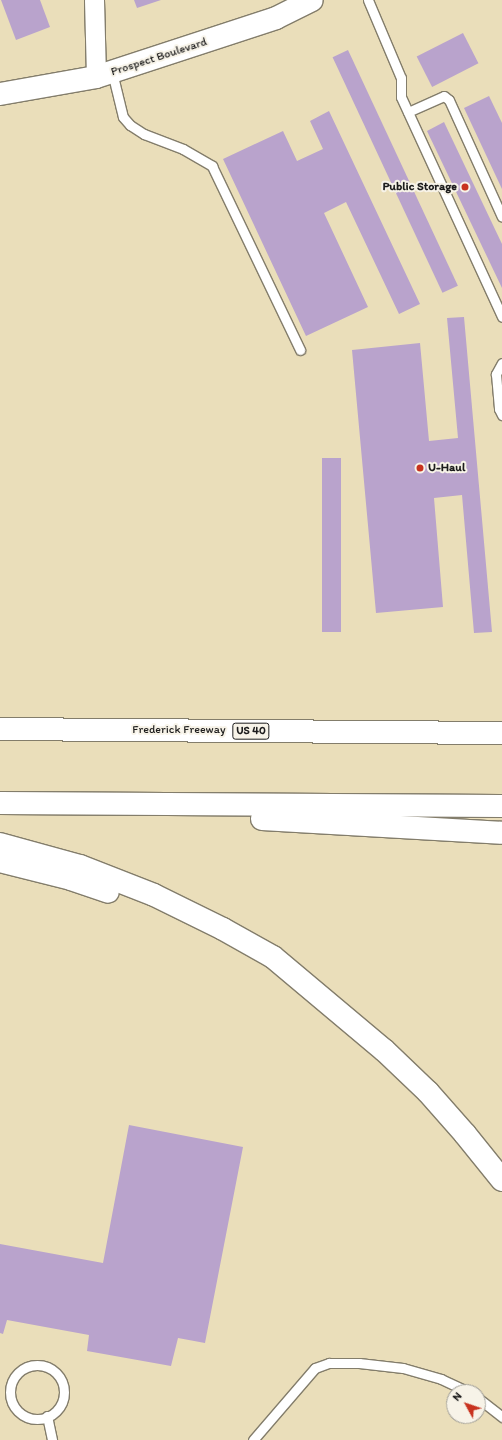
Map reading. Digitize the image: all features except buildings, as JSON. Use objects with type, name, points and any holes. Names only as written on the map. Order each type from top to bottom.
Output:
[{"type":"main road","name":"Prospect Boulevard","points":[[0,94],[104,74],[276,18],[312,0]]},
{"type":"main road","name":"Frederick Freeway","points":[[0,729],[502,733]]},
{"type":"main road","points":[[4,803],[502,806]]},
{"type":"main road","points":[[4,803],[502,833]]},
{"type":"main road","points":[[0,844],[80,866],[154,895],[223,929],[273,958],[296,975],[384,1050],[428,1092],[465,1134],[502,1180]]},
{"type":"main road","points":[[0,861],[71,879],[146,906],[265,965],[296,975]]},
{"type":"street","points":[[94,0],[104,74]]},
{"type":"lane","points":[[368,0],[400,78],[401,96],[502,317]]},
{"type":"lane","points":[[104,74],[123,117],[130,125],[144,134],[183,149],[212,166],[300,350]]},
{"type":"lane","points":[[408,112],[444,96],[448,100],[502,217]]},
{"type":"lane","points":[[502,363],[496,374],[499,409],[502,415]]},
{"type":"lane","points":[[253,1440],[315,1368],[329,1363],[359,1363],[403,1368],[441,1379],[452,1384]]},
{"type":"lane","points":[[45,1366],[53,1370],[59,1377],[63,1386],[62,1402],[53,1413],[47,1416],[29,1417],[17,1409],[11,1397],[10,1388],[13,1379],[19,1372],[27,1367],[45,1366]]},
{"type":"lane","points":[[486,1405],[502,1418]]},
{"type":"lane","points":[[47,1416],[52,1440]]},
{"type":"place","name":"Public Storage","points":[[465,187]]},
{"type":"place","name":"U-Haul","points":[[420,468]]}]
